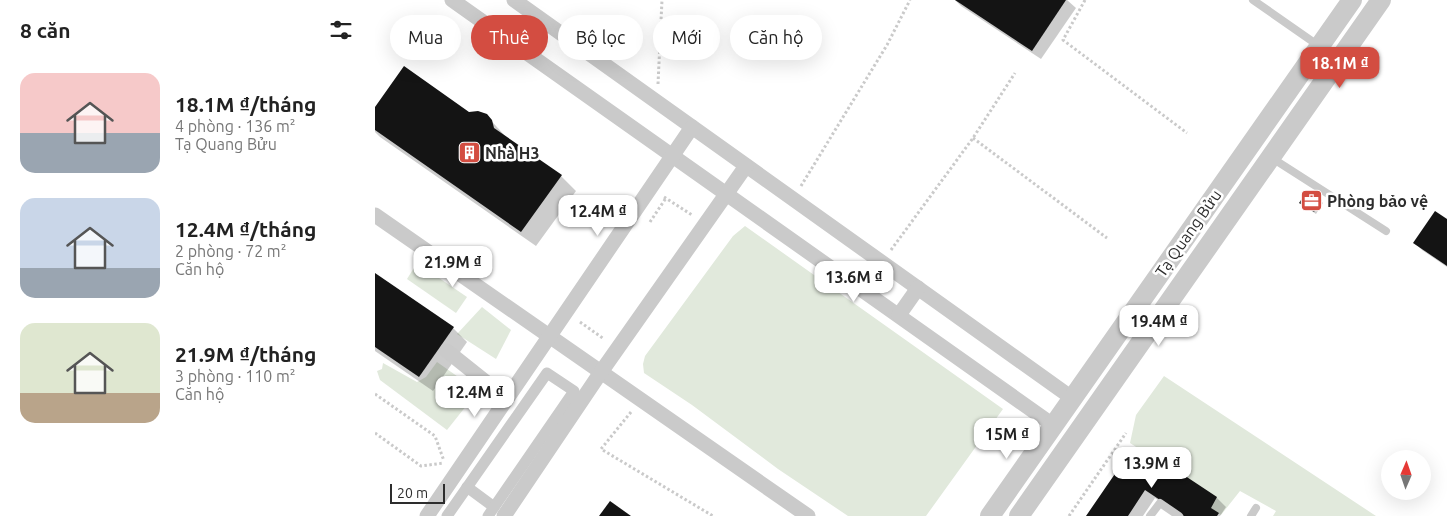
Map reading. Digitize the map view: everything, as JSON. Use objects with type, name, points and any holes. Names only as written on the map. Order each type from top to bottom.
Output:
[{"type":"street","points":[[514,0],[1072,398]]},
{"type":"street","name":"Tạ Quang Bửu","points":[[989,516],[1352,0]]},
{"type":"street","name":"Tạ Quang Bửu","points":[[1019,516],[1381,0]]},
{"type":"street","points":[[459,2],[726,194],[1053,425]]},
{"type":"street","points":[[427,516],[692,127]]},
{"type":"street","points":[[1251,144],[1271,157]]},
{"type":"street","points":[[495,513],[601,372],[746,166]]},
{"type":"street","points":[[375,215],[808,516]]},
{"type":"street","points":[[899,316],[918,288]]},
{"type":"street","points":[[447,351],[507,399]]},
{"type":"street","points":[[447,516],[547,373],[574,391],[495,513]]},
{"type":"street","points":[[467,487],[495,513]]},
{"type":"lane","points":[[1253,0],[1319,46]]},
{"type":"lane","points":[[1271,157],[1386,231]]},
{"type":"lane","points":[[1150,516],[1160,503],[1179,516]]},
{"type":"lane","points":[[1251,516],[1256,508]]},
{"type":"path","points":[[658,102],[662,0]]},
{"type":"path","points":[[793,199],[887,45],[910,0]]},
{"type":"path","points":[[1085,0],[1063,40],[1187,133]]},
{"type":"path","points":[[882,263],[973,138],[1015,73]]},
{"type":"path","points":[[973,138],[1107,238]]},
{"type":"path","points":[[645,229],[667,198],[695,217]]},
{"type":"path","points":[[585,315],[579,322],[607,341]]},
{"type":"path","points":[[375,394],[435,436],[445,463],[421,466],[375,433]]},
{"type":"path","points":[[641,400],[601,449],[713,516]]},
{"type":"path","points":[[1069,516],[1126,432]]},
{"type":"shaded area","points":[[745,226],[1003,409],[926,516],[848,516],[778,469],[692,405],[644,373],[643,364],[645,356],[733,236]]},
{"type":"shaded area","points":[[417,263],[467,297],[456,313],[407,279]]},
{"type":"shaded area","points":[[482,307],[511,330],[496,359],[457,334]]},
{"type":"shaded area","points":[[437,362],[478,391],[447,430],[380,380],[377,371],[382,369],[383,363],[417,382],[426,377]]},
{"type":"shaded area","points":[[1164,376],[1376,516],[1273,516],[1276,511],[1240,491],[1221,515],[1195,499],[1201,489],[1130,443],[1136,415]]},
{"type":"building","points":[[955,0],[1066,0],[1032,51]]},
{"type":"building","name":"Nhà H3","points":[[404,66],[469,112],[478,111],[487,114],[492,120],[494,128],[562,175],[521,232],[375,130],[375,107]]},
{"type":"building","name":"Phòng bảo vệ","points":[[1307,191],[1322,200],[1314,212],[1299,203]]},
{"type":"building","points":[[1435,211],[1447,219],[1447,266],[1413,243]]},
{"type":"building","points":[[375,273],[454,327],[419,377],[375,347]]},
{"type":"building","points":[[1143,448],[1217,497],[1211,508],[1219,513],[1217,516],[1184,516],[1145,490],[1128,516],[1086,516],[1132,449]]},
{"type":"building","points":[[610,501],[631,516],[599,516]]},
{"type":"place","name":"Nhà H3","points":[[469,153]]},
{"type":"place","name":"Phòng bảo vệ","points":[[1311,201]]}]
